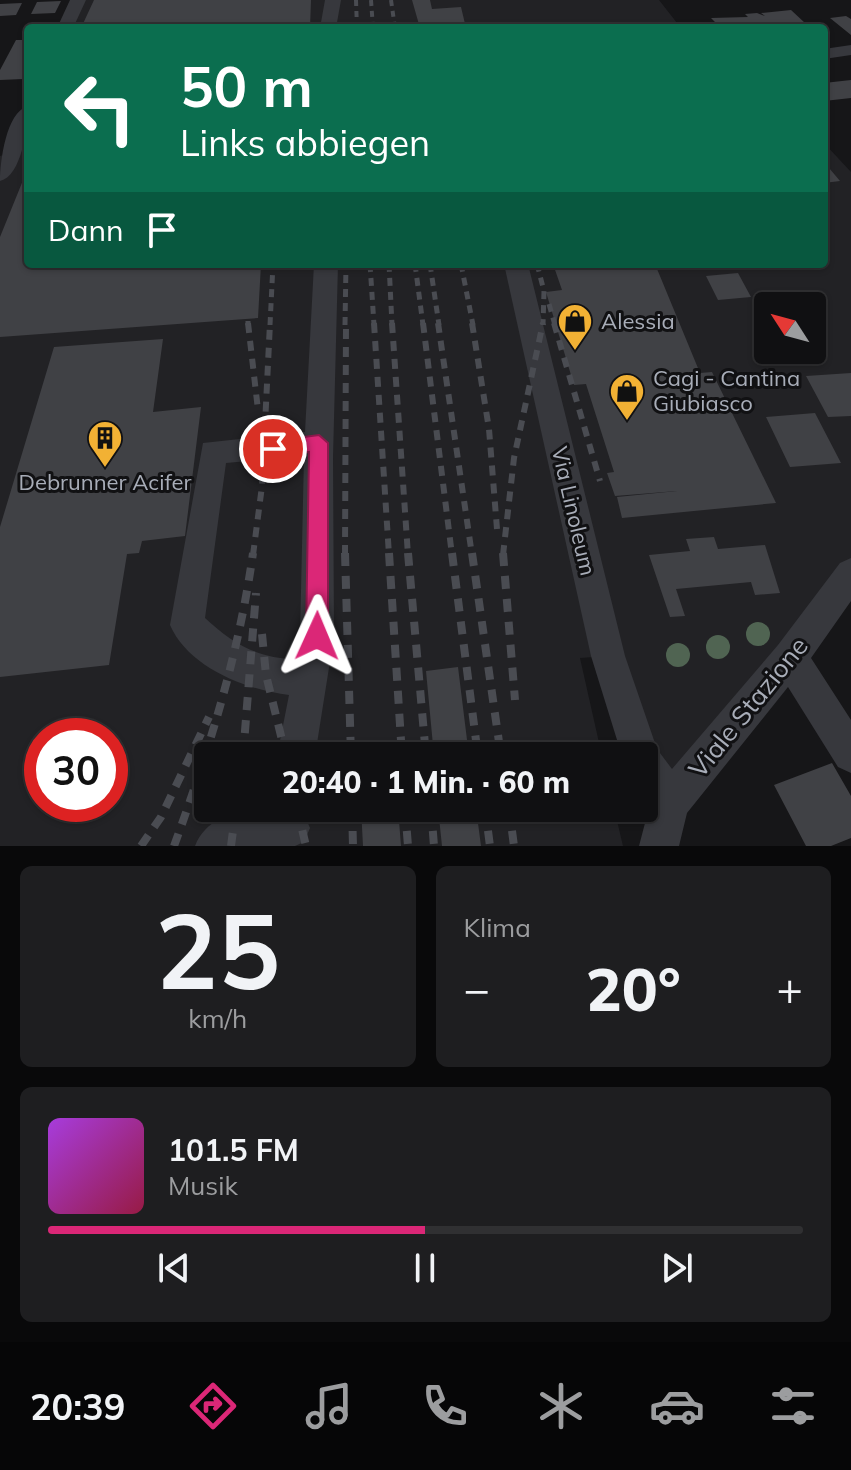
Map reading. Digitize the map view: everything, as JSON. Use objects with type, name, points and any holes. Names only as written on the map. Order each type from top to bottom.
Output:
[{"type":"street","points":[[67,24],[78,0]]},
{"type":"street","points":[[329,24],[333,0]]},
{"type":"street","points":[[828,53],[851,50]]},
{"type":"street","points":[[0,175],[13,153],[24,123]]},
{"type":"street","points":[[298,742],[317,636],[319,443],[326,268]]},
{"type":"street","name":"Via Linoleum","points":[[517,268],[608,656],[636,742]]},
{"type":"street","points":[[309,677],[277,678],[252,672],[220,656],[187,625],[213,452],[319,443]]},
{"type":"street","name":"Viale Stazione","points":[[659,846],[660,832],[671,801],[790,657],[851,574]]},
{"type":"street","points":[[790,657],[851,754]]},
{"type":"street","points":[[658,782],[671,801]]},
{"type":"street","points":[[215,846],[239,831],[290,827]]},
{"type":"shaded area","points":[[78,0],[659,0],[678,24],[67,24]]},
{"type":"shaded area","points":[[24,121],[24,268],[828,268],[828,147],[851,172],[851,574],[671,801],[658,779],[658,742],[639,742],[608,656],[580,658],[599,742],[194,742],[194,822],[617,822],[623,846],[0,846],[0,156],[10,153]]},
{"type":"building","points":[[94,0],[311,0],[310,24],[83,24]]},
{"type":"building","points":[[412,0],[430,0],[432,9],[461,7],[465,24],[419,24]]},
{"type":"building","points":[[61,1],[55,13],[31,14],[37,2]]},
{"type":"building","points":[[22,3],[16,15],[0,16],[0,4]]},
{"type":"building","points":[[791,10],[805,23],[717,24],[711,18],[748,17],[745,14],[757,13],[765,16],[761,13]]},
{"type":"building","points":[[846,16],[851,19],[851,35],[830,18]]},
{"type":"building","points":[[16,40],[24,40],[23,79],[0,80],[0,70]]},
{"type":"building","points":[[851,80],[851,98],[828,101],[828,83]]},
{"type":"building","points":[[828,167],[840,181],[828,182]]},
{"type":"building","points":[[24,178],[24,268],[261,268],[258,318],[0,337],[0,237]]},
{"type":"building","points":[[554,268],[657,268],[700,373],[712,372],[776,503],[622,518],[617,497],[677,491],[615,496],[607,473],[614,472],[586,384],[574,385],[546,292],[562,290]]},
{"type":"building","points":[[738,273],[751,297],[718,300],[706,276]]},
{"type":"building","name":"Debrunner Acifer","points":[[163,339],[153,412],[201,407],[185,536],[142,541],[139,553],[127,554],[109,665],[0,677],[0,527],[54,347]]},
{"type":"building","points":[[851,373],[851,416],[828,417],[806,376]]},
{"type":"building","points":[[815,413],[841,463],[790,467],[766,417]]},
{"type":"building","points":[[714,537],[718,549],[765,545],[780,593],[755,595],[751,582],[676,589],[685,616],[670,617],[649,555],[690,551],[686,539]]},
{"type":"building","points":[[458,667],[467,742],[433,742],[426,671]]},
{"type":"building","points":[[832,763],[851,796],[851,838],[831,846],[806,846],[774,785]]},
{"type":"building","points":[[362,822],[399,822],[401,846],[363,846]]},
{"type":"building","points":[[439,822],[478,822],[481,846],[442,846]]},
{"type":"railway","points":[[356,0],[357,24]]},
{"type":"railway","points":[[371,0],[373,24]]},
{"type":"railway","points":[[391,0],[394,24]]},
{"type":"railway","points":[[270,325],[273,268]]},
{"type":"railway","points":[[345,325],[346,268]]},
{"type":"railway","points":[[370,268],[374,325]]},
{"type":"railway","points":[[389,268],[392,325]]},
{"type":"railway","points":[[416,268],[423,325]]},
{"type":"railway","points":[[431,268],[439,325]]},
{"type":"railway","points":[[462,268],[473,325]]},
{"type":"railway","points":[[538,268],[544,291],[543,325]]},
{"type":"railway","points":[[549,304],[555,325]]},
{"type":"railway","points":[[248,323],[258,410]]},
{"type":"railway","points":[[253,555],[262,486],[270,323]]},
{"type":"railway","points":[[345,553],[346,323]]},
{"type":"railway","points":[[374,323],[389,555]]},
{"type":"railway","points":[[392,323],[408,555]]},
{"type":"railway","points":[[423,323],[452,555]]},
{"type":"railway","points":[[438,323],[472,555]]},
{"type":"railway","points":[[472,323],[489,429],[497,529]]},
{"type":"railway","points":[[503,554],[514,458],[543,323]]},
{"type":"railway","points":[[554,323],[600,481]]},
{"type":"railway","points":[[174,846],[221,701],[240,628],[253,553]]},
{"type":"railway","points":[[345,553],[351,742]]},
{"type":"railway","points":[[389,553],[401,742]]},
{"type":"railway","points":[[408,553],[425,742]]},
{"type":"railway","points":[[452,553],[476,742]]},
{"type":"railway","points":[[472,553],[499,742]]},
{"type":"railway","points":[[503,554],[515,700]]},
{"type":"railway","points":[[244,742],[256,593]]},
{"type":"railway","points":[[262,634],[266,675],[283,742]]},
{"type":"railway","points":[[141,846],[161,817],[209,717]]},
{"type":"railway","points":[[231,846],[234,822]]},
{"type":"railway","points":[[300,822],[306,846]]},
{"type":"railway","points":[[352,822],[353,846]]},
{"type":"railway","points":[[406,822],[408,846]]},
{"type":"railway","points":[[432,822],[434,846]]},
{"type":"railway","points":[[487,822],[490,846]]},
{"type":"railway","points":[[511,822],[514,846]]},
{"type":"place","name":"Alessia","points":[[575,352]]},
{"type":"place","name":"Cagi - Cantina Giubiasco","points":[[627,422]]},
{"type":"place","name":"Debrunner Acifer","points":[[105,469]]},
{"type":"route","points":[[273,449],[319,443],[317,636]]}]
